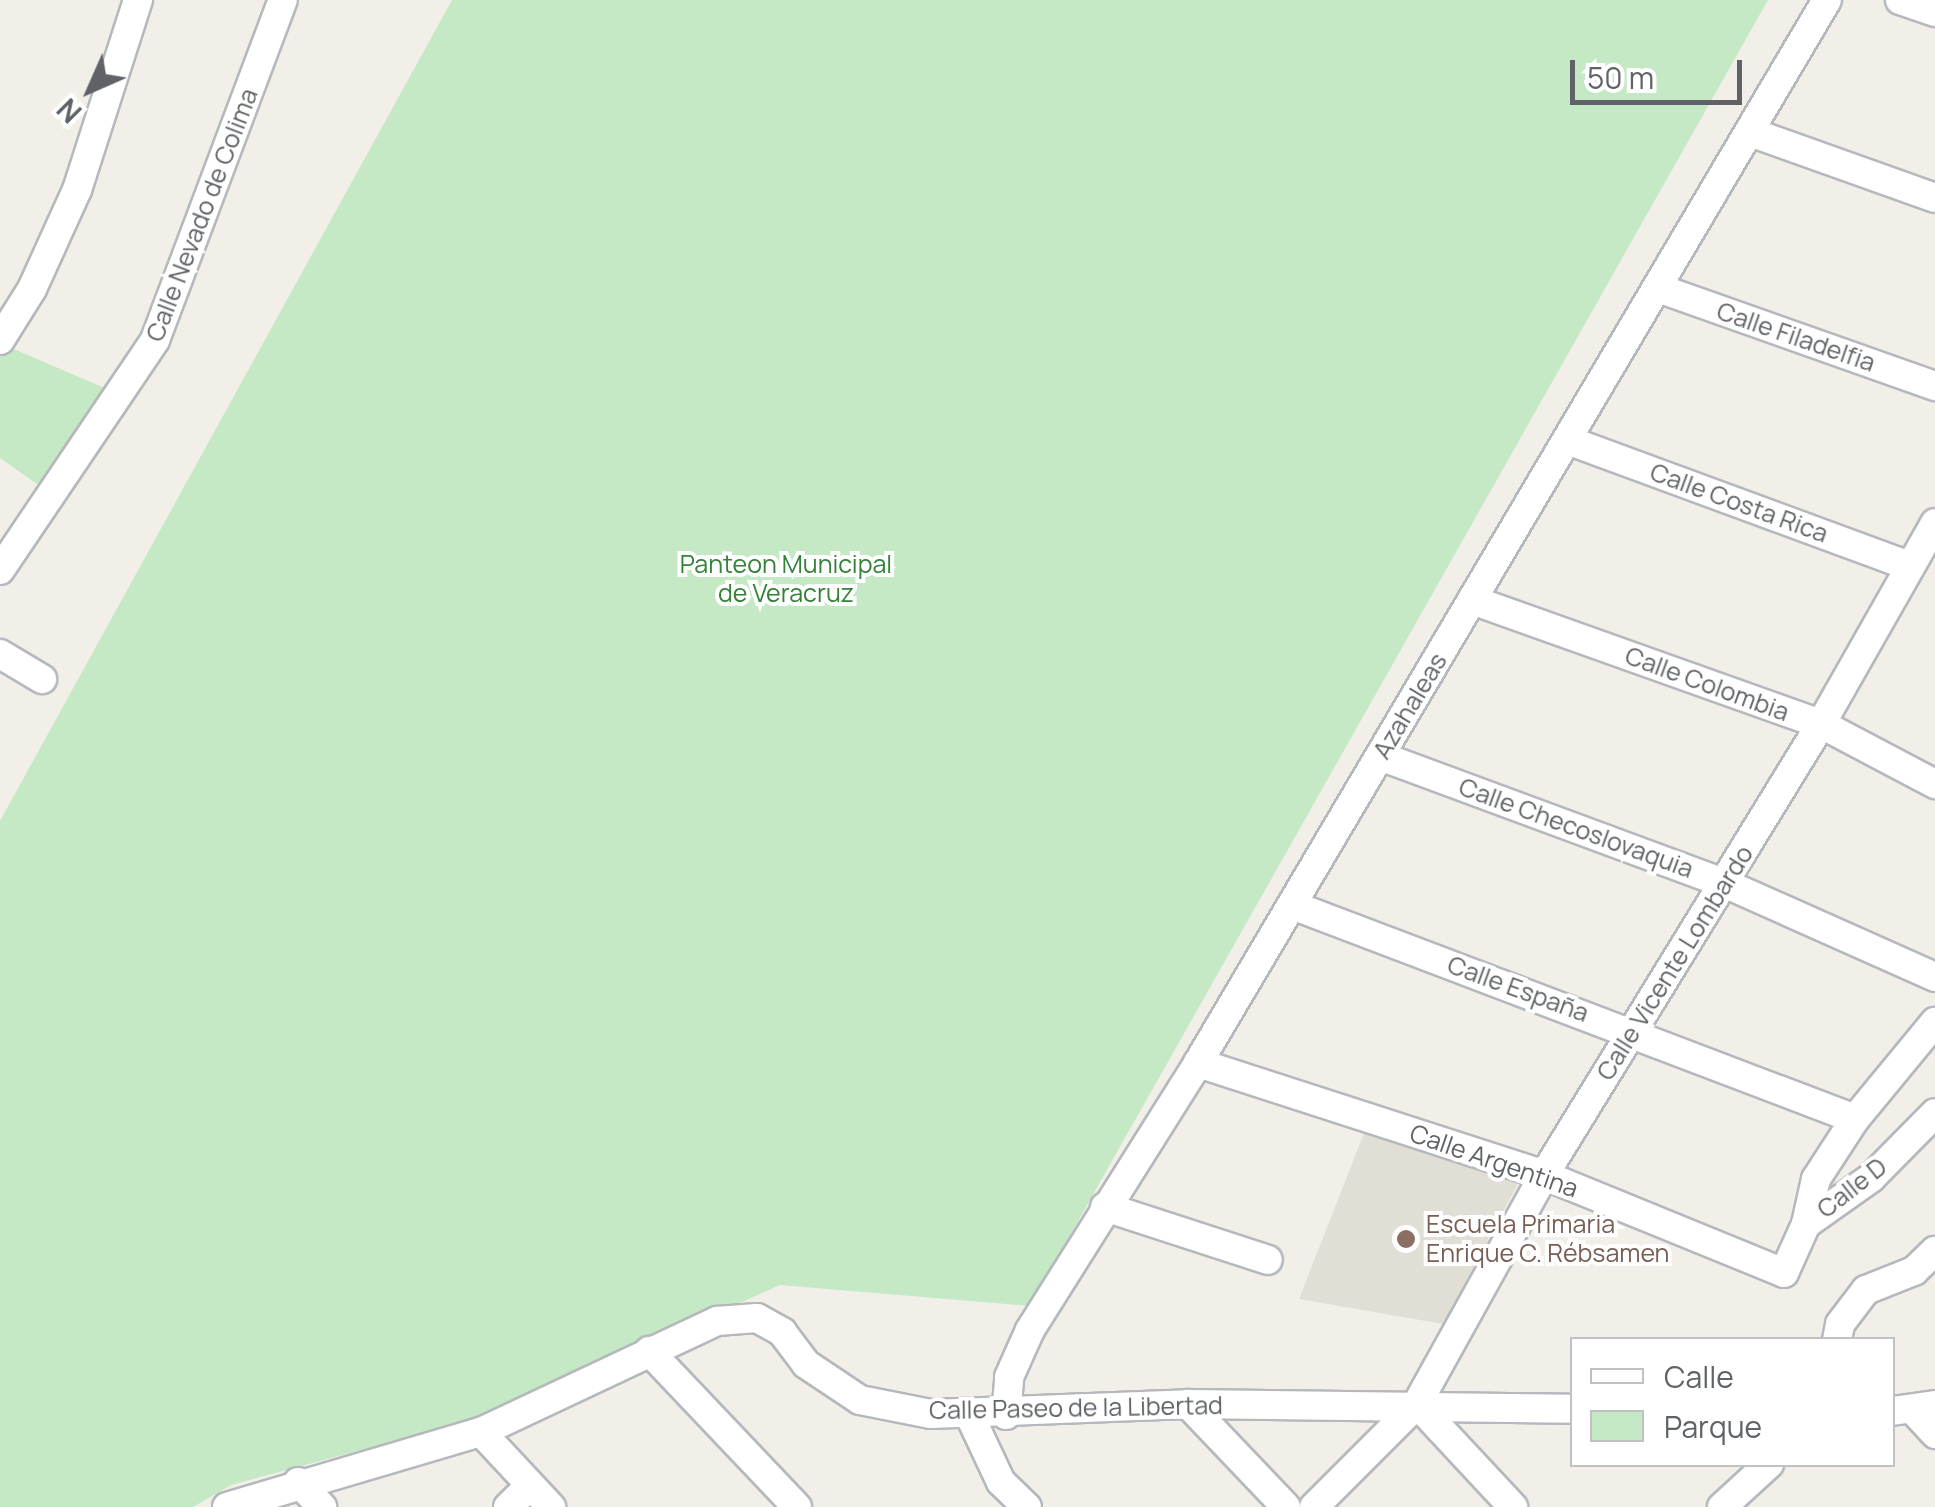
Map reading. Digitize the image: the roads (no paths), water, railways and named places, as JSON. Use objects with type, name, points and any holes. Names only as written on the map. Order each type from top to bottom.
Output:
[{"type":"street","points":[[0,340],[32,290],[77,190],[138,0]]},
{"type":"street","name":"Calle Nevado de Colima","points":[[0,570],[156,340],[283,0]]},
{"type":"street","name":"Azahaleas","points":[[1006,1415],[1010,1377],[1030,1330],[1198,1063],[1828,0]]},
{"type":"street","points":[[1900,0],[1935,12]]},
{"type":"street","points":[[1750,132],[1935,198]]},
{"type":"street","name":"Calle Filadelfia","points":[[1658,288],[1935,386]]},
{"type":"street","name":"Calle Costa Rica","points":[[1567,440],[1910,566]]},
{"type":"street","name":"Calle Vicente Lombardo","points":[[1314,1507],[1417,1404],[1544,1175],[1821,724],[1935,522]]},
{"type":"street","name":"Calle Colombia","points":[[1472,600],[1821,724],[1935,784]]},
{"type":"street","points":[[0,654],[42,679]]},
{"type":"street","name":"Calle Checoslovaquia","points":[[1380,756],[1724,883],[1935,976]]},
{"type":"street","name":"Calle España","points":[[1292,905],[1855,1118]]},
{"type":"street","points":[[1806,1224],[1816,1180],[1855,1118],[1935,1022]]},
{"type":"street","name":"Calle Argentina","points":[[1198,1063],[1544,1175],[1784,1273]]},
{"type":"street","name":"Calle D","points":[[1784,1273],[1806,1224],[1871,1178],[1935,1113]]},
{"type":"street","points":[[1106,1206],[1268,1260]]},
{"type":"street","points":[[1838,1337],[1840,1324],[1866,1290],[1914,1271],[1935,1251]]},
{"type":"street","name":"Calle Paseo de la Libertad","points":[[227,1507],[298,1482],[481,1432],[717,1321],[757,1318],[782,1332],[806,1364],[860,1400],[969,1414],[1188,1404],[1570,1409]]},
{"type":"street","points":[[648,1351],[796,1507]]},
{"type":"street","points":[[1188,1404],[1286,1507]]},
{"type":"street","points":[[1417,1404],[1513,1507]]},
{"type":"street","points":[[1914,1408],[1935,1434]]},
{"type":"street","points":[[969,1414],[1001,1482],[1027,1507]]},
{"type":"street","points":[[481,1432],[550,1507]]},
{"type":"street","points":[[1740,1501],[1767,1467]]},
{"type":"street","points":[[298,1482],[322,1507]]},
{"type":"street","points":[[508,1507],[530,1486]]},
{"type":"place","name":"Escuela Primaria Enrique C. Rébsamen","points":[[1406,1239]]},
{"type":"park label","name":"Panteon Municipal de Veracruz","points":[[786,580]]}]
